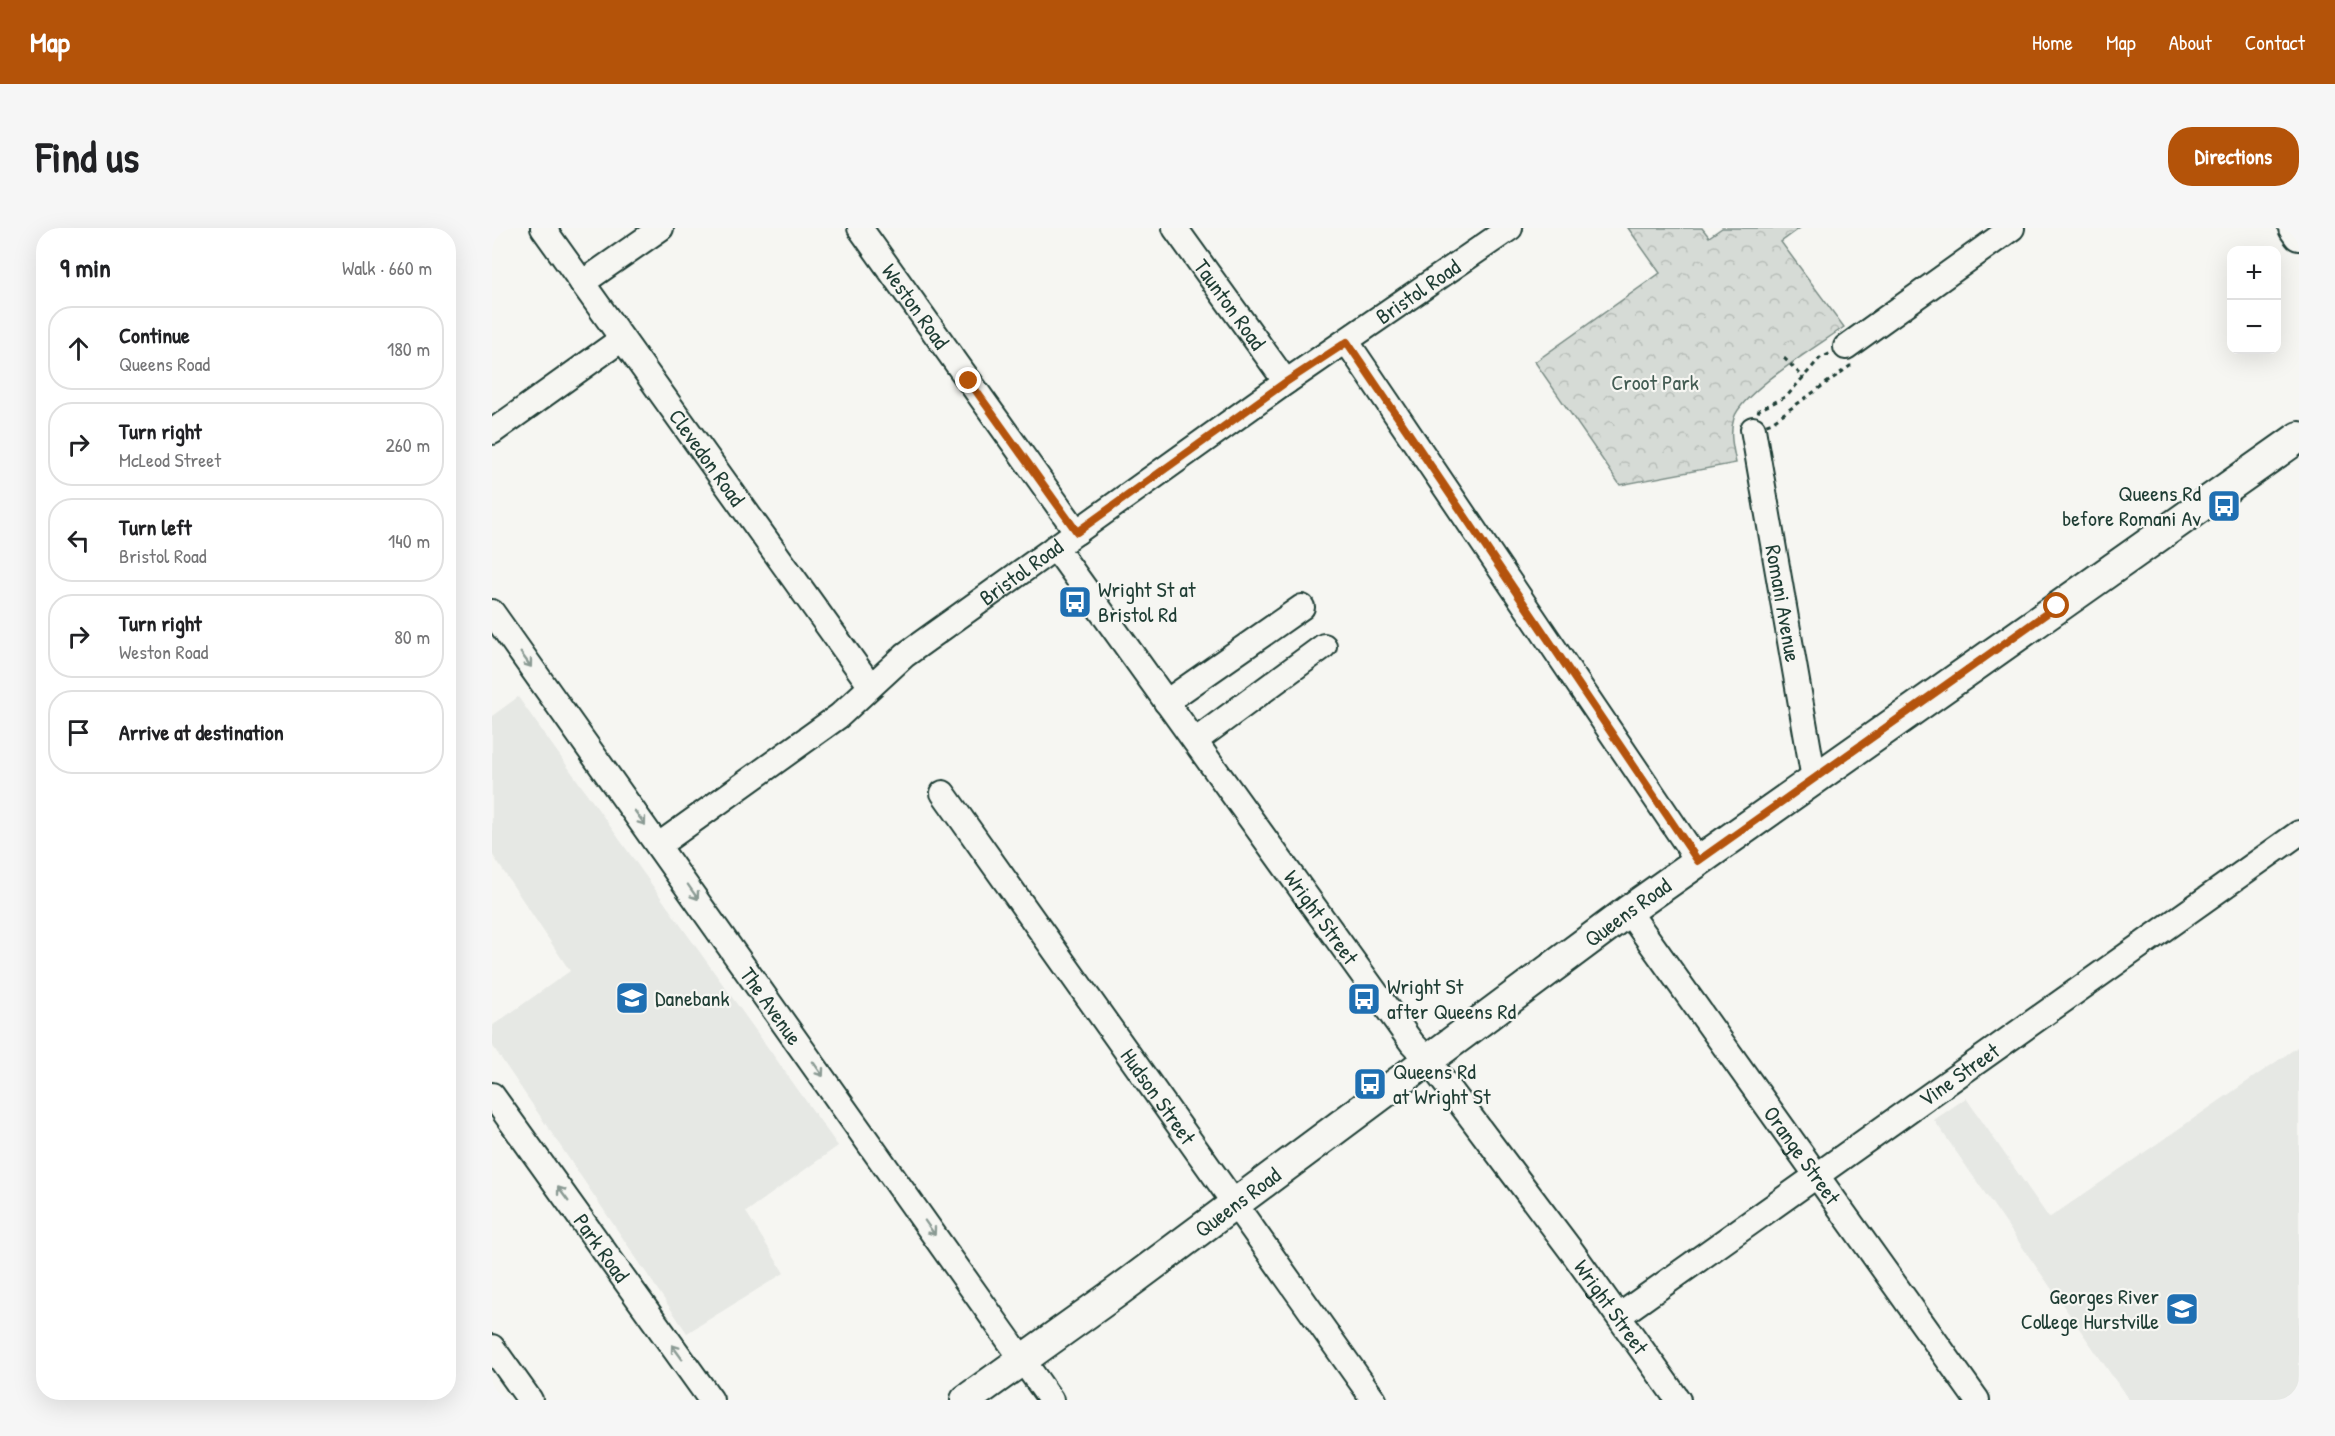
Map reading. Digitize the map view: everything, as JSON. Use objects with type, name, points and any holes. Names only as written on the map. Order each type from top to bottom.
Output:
[{"type":"main road","points":[[2294,228],[2299,235]]},
{"type":"main road","name":"Queens Road","points":[[966,1400],[1114,1294],[1628,911],[2299,436]]},
{"type":"street","name":"Clevedon Road","points":[[543,228],[870,685]]},
{"type":"street","points":[[582,283],[661,228]]},
{"type":"street","name":"Weston Road","points":[[860,228],[1077,532]]},
{"type":"street","name":"Taunton Road","points":[[1175,228],[1286,382]]},
{"type":"street","points":[[1846,347],[2013,228]]},
{"type":"street","name":"Bristol Road","points":[[659,845],[839,716],[870,685],[905,656],[1286,382],[1347,342],[1496,232]]},
{"type":"street","points":[[492,432],[622,339]]},
{"type":"street","points":[[1347,342],[1698,861]]},
{"type":"street","name":"Romani Avenue","points":[[1753,429],[1814,779]]},
{"type":"street","name":"Wright Street","points":[[1055,548],[1412,1043],[1427,1059],[1678,1400]]},
{"type":"street","points":[[1167,702],[1302,607]]},
{"type":"street","name":"The Avenue","points":[[492,612],[1051,1400]]},
{"type":"street","points":[[1195,741],[1324,645]]},
{"type":"street","name":"Hudson Street","points":[[943,793],[1374,1400]]},
{"type":"street","name":"Vine Street","points":[[1618,1316],[2299,833]]},
{"type":"street","name":"Orange Street","points":[[1628,911],[1977,1400]]},
{"type":"street","name":"Park Road","points":[[492,1095],[711,1400]]},
{"type":"street","points":[[492,1347],[530,1400]]},
{"type":"path","points":[[1846,347],[1850,366],[1772,422],[1753,429],[1759,410],[1787,396],[1820,358],[1846,347]]},
{"type":"path","points":[[1784,358],[1803,378]]},
{"type":"shaded area","name":"Danebank","points":[[518,697],[838,1146],[746,1212],[784,1273],[687,1333],[492,1045],[492,1026],[570,971],[492,854],[492,716]]},
{"type":"shaded area","name":"Georges River College Hurstville","points":[[2299,1046],[2299,1400],[2129,1400],[1934,1120],[1966,1098],[2049,1218]]},
{"type":"green space","name":"Croot Park","points":[[1628,228],[1702,228],[1709,237],[1722,228],[1800,228],[1781,242],[1844,327],[1766,382],[1740,407],[1734,418],[1732,430],[1736,463],[1620,485],[1535,362],[1660,273]]},
{"type":"place","name":"Queens Rd before Romani Av","points":[[2224,506]]},
{"type":"place","name":"Wright St at Bristol Rd","points":[[1075,602]]},
{"type":"place","name":"Danebank","points":[[632,998]]},
{"type":"place","name":"Wright St after Queens Rd","points":[[1364,999]]},
{"type":"place","name":"Queens Rd at Wright St","points":[[1370,1084]]},
{"type":"place","name":"Georges River College Hurstville","points":[[2182,1309]]},
{"type":"route","points":[[969,381],[1077,532],[1286,382],[1347,342],[1698,861],[2057,606]]}]
